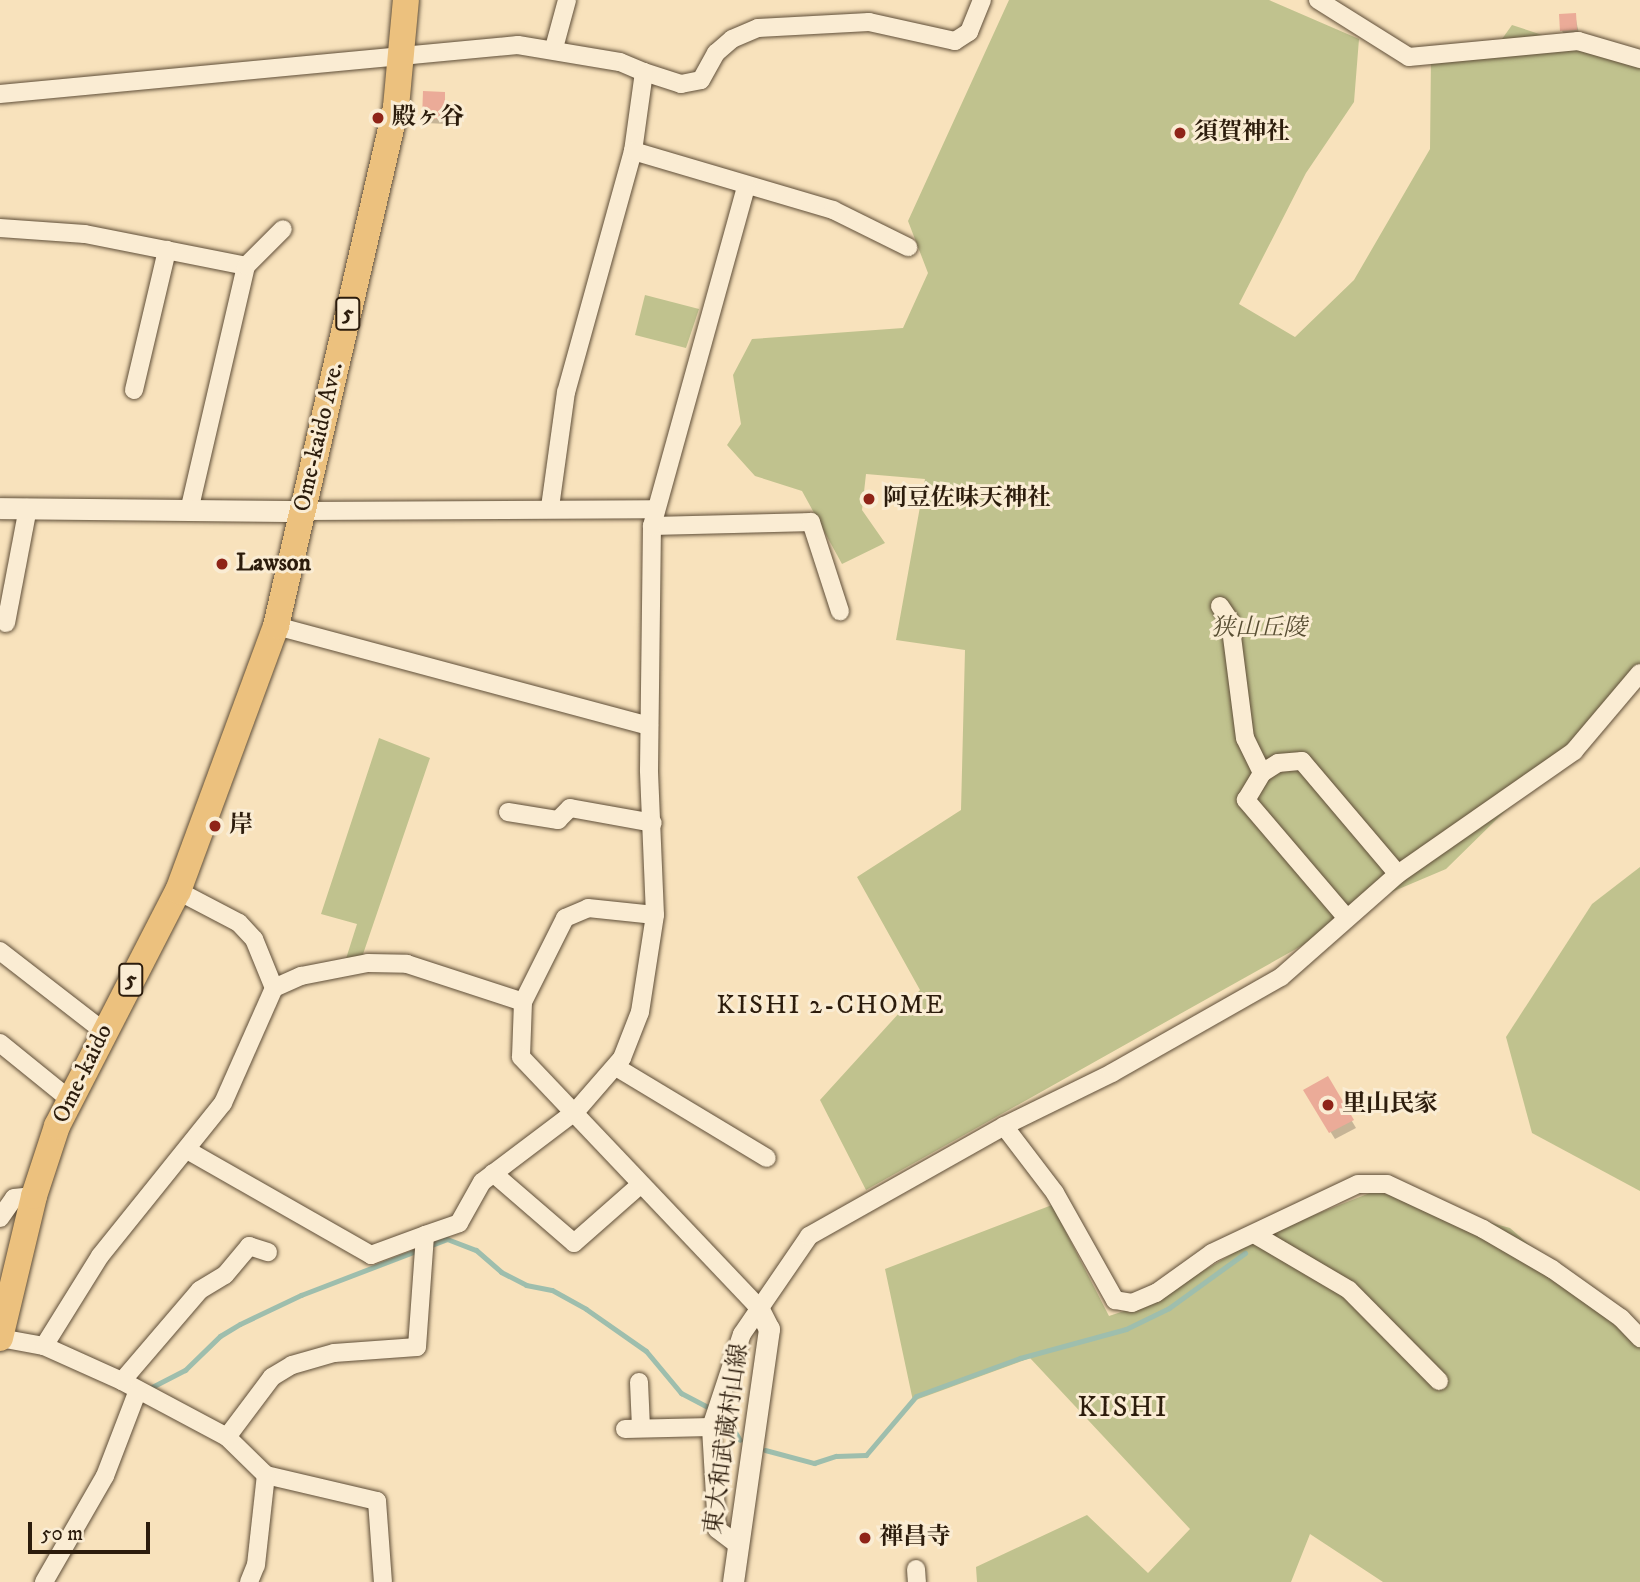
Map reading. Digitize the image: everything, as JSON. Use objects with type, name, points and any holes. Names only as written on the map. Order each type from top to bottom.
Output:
[{"type":"main road","name":"Ome-kaido Ave.","points":[[276,626],[396,107],[406,0]]},
{"type":"main road","name":"Ome-kaido","points":[[0,1338],[34,1196],[68,1098],[178,891],[276,626]]},
{"type":"street","points":[[554,48],[567,0]]},
{"type":"street","points":[[0,94],[479,47],[554,48],[681,84],[701,80],[716,53],[732,39],[758,28],[869,22],[954,41],[969,32],[982,0]]},
{"type":"street","points":[[1318,0],[1409,57],[1578,41],[1640,59]]},
{"type":"street","points":[[550,508],[566,392],[633,151],[644,72]]},
{"type":"street","points":[[633,151],[833,210],[908,247]]},
{"type":"street","points":[[187,1150],[371,1255],[425,1243],[459,1223],[482,1182],[576,1111],[615,1067],[640,1012],[654,915],[649,726],[653,517],[746,186]]},
{"type":"street","points":[[0,228],[85,234],[246,266]]},
{"type":"street","points":[[190,511],[246,266],[284,229]]},
{"type":"street","points":[[134,390],[167,250]]},
{"type":"street","points":[[0,508],[302,511],[550,508],[653,517],[811,522],[840,611]]},
{"type":"street","points":[[6,623],[6,597],[28,508]]},
{"type":"street","points":[[1220,606],[1230,621],[1245,738],[1262,773]]},
{"type":"street","points":[[276,626],[649,726]]},
{"type":"street","points":[[738,1545],[718,1529],[714,1416],[730,1362],[758,1307],[809,1236],[1004,1126],[1112,1073],[1281,977],[1345,916],[1398,874],[1574,751],[1640,673]]},
{"type":"street","points":[[1345,916],[1246,800],[1262,773],[1278,763],[1302,761],[1398,874]]},
{"type":"street","points":[[508,812],[558,820],[570,808],[653,823]]},
{"type":"street","points":[[44,1346],[100,1256],[223,1103],[274,988],[254,939],[239,923],[178,891]]},
{"type":"street","points":[[654,915],[589,908],[565,919],[523,1002],[521,1057],[576,1111],[758,1307]]},
{"type":"street","points":[[0,951],[103,1031]]},
{"type":"street","points":[[274,988],[338,967],[407,964],[523,1002]]},
{"type":"street","points":[[0,1043],[68,1098]]},
{"type":"street","points":[[615,1067],[767,1158]]},
{"type":"street","points":[[1004,1126],[1055,1193],[1115,1300],[1132,1303],[1156,1293],[1212,1253],[1358,1184],[1387,1184],[1483,1229],[1552,1269],[1621,1318],[1640,1338]]},
{"type":"street","points":[[493,1173],[574,1243],[641,1184]]},
{"type":"street","points":[[0,1218],[14,1198],[34,1196]]},
{"type":"street","points":[[1254,1234],[1349,1290],[1439,1381]]},
{"type":"street","points":[[228,1437],[272,1377],[292,1365],[334,1353],[417,1347],[425,1243]]},
{"type":"street","points":[[122,1381],[200,1290],[225,1275],[249,1246],[268,1252]]},
{"type":"street","name":"東大和武蔵村山線","points":[[733,1582],[769,1329],[758,1307]]},
{"type":"street","points":[[0,1338],[44,1346],[122,1381],[228,1437],[266,1475],[377,1502],[383,1582]]},
{"type":"street","points":[[639,1382],[633,1428],[714,1416]]},
{"type":"street","points":[[44,1582],[105,1476],[138,1390]]},
{"type":"street","points":[[249,1582],[256,1565],[266,1475]]},
{"type":"green space","name":"狭山丘陵","points":[[1009,0],[1269,0],[1359,39],[1354,102],[1306,173],[1239,304],[1295,337],[1354,280],[1430,149],[1431,56],[1492,53],[1512,25],[1640,67],[1640,684],[1602,732],[1550,767],[1446,869],[1361,905],[1303,945],[866,1190],[820,1100],[920,990],[857,877],[961,810],[965,650],[896,640],[925,479],[866,474],[862,510],[885,543],[842,564],[802,491],[755,476],[727,445],[741,424],[733,375],[752,339],[903,328],[928,273],[908,221]]},
{"type":"green space","points":[[645,295],[699,309],[686,348],[635,335]]},
{"type":"green space","points":[[379,738],[430,758],[360,963],[344,965],[357,924],[321,914]]},
{"type":"green space","points":[[1640,867],[1640,1191],[1532,1133],[1506,1037],[1592,904]]},
{"type":"green space","points":[[1375,1191],[1510,1228],[1640,1341],[1640,1582],[1383,1582],[1310,1534],[1291,1582],[977,1582],[976,1567],[1087,1515],[1148,1573],[1190,1529],[1030,1358],[913,1401],[885,1269],[1052,1205],[1109,1316],[1148,1303],[1268,1233]]},
{"type":"building","points":[[1576,13],[1577,30],[1560,31],[1559,14]]},
{"type":"building","points":[[423,91],[445,92],[445,119],[422,119]]},
{"type":"building","name":"里山民家","points":[[1328,1076],[1354,1120],[1329,1133],[1303,1090]]},
{"type":"waterway","points":[[148,1389],[185,1370],[220,1336],[240,1324],[301,1295],[447,1239],[476,1250],[501,1272],[526,1285],[552,1290],[586,1309],[646,1351],[681,1393],[725,1416],[740,1440]]},
{"type":"waterway","points":[[765,1450],[814,1463],[836,1456],[866,1455],[916,1396],[1020,1358],[1126,1329],[1169,1308],[1245,1253]]},
{"type":"place","name":"殿ヶ谷","points":[[378,118]]},
{"type":"place","name":"須賀神社","points":[[1180,133]]},
{"type":"place","name":"阿豆佐味天神社","points":[[869,499]]},
{"type":"place","name":"Lawson","points":[[222,564]]},
{"type":"place","name":"岸","points":[[215,826]]},
{"type":"place","name":"里山民家","points":[[1328,1105]]},
{"type":"place","name":"禅昌寺","points":[[865,1538]]},
{"type":"district","name":"KISHI 2-CHOME","points":[[831,1006]]},
{"type":"district","name":"KISHI","points":[[1123,1408]]}]
